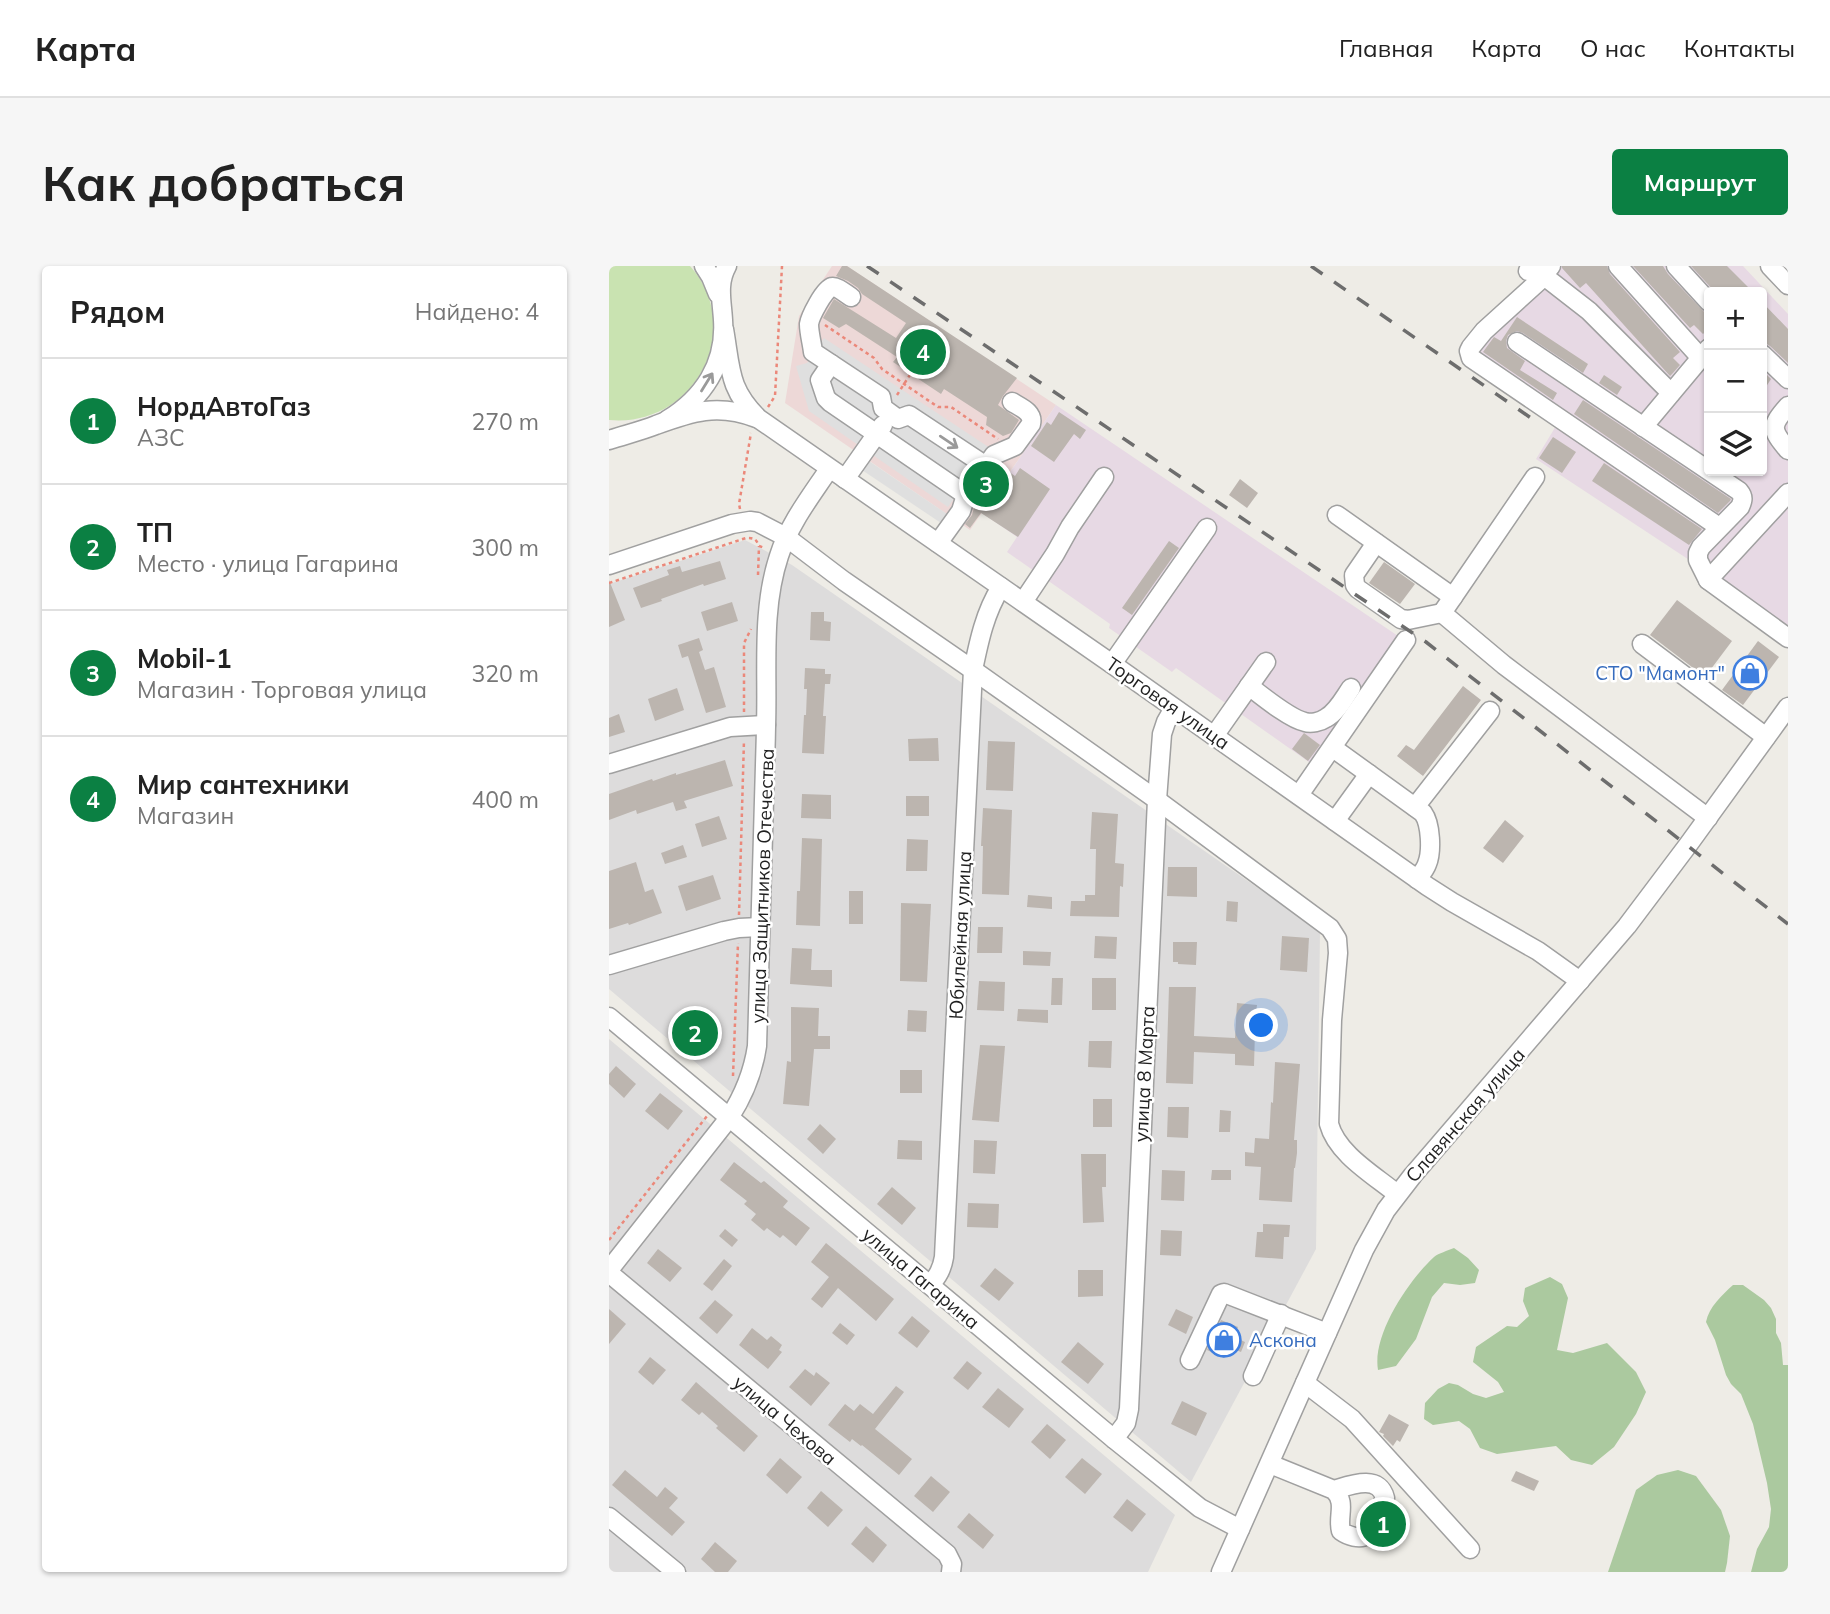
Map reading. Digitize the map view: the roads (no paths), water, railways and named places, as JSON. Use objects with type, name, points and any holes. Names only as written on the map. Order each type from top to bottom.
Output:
[{"type":"street","points":[[703,266],[717,290],[721,304]]},
{"type":"street","points":[[727,266],[721,280],[721,304],[732,380],[746,407],[759,419]]},
{"type":"street","points":[[1618,266],[1704,352]]},
{"type":"street","points":[[1676,266],[1704,297]]},
{"type":"street","points":[[1770,266],[1788,285]]},
{"type":"street","points":[[1671,393],[1589,311],[1539,270],[1483,331],[1469,351],[1471,358],[1719,527]]},
{"type":"street","points":[[851,298],[835,287],[830,287],[809,324],[824,393],[830,402],[966,495]]},
{"type":"street","points":[[667,420],[690,404],[708,383],[719,357],[724,329]]},
{"type":"street","points":[[1517,342],[1743,495],[1740,506],[1701,547],[1697,556],[1702,572],[1708,580],[1788,638]]},
{"type":"street","points":[[813,352],[881,397],[883,408],[898,419],[909,415],[986,467]]},
{"type":"street","points":[[1643,427],[1704,354]]},
{"type":"street","points":[[1767,359],[1788,379]]},
{"type":"street","points":[[820,380],[831,364]]},
{"type":"street","points":[[938,543],[961,511],[966,495],[994,454],[1015,446],[1031,424],[1031,415],[1012,402]]},
{"type":"street","points":[[1788,406],[1774,425],[1778,439],[1788,450]]},
{"type":"street","points":[[609,440],[688,413],[720,409],[743,412],[759,419]]},
{"type":"street","points":[[845,479],[891,414]]},
{"type":"street","name":"Торговая улица","points":[[759,419],[1417,879],[1538,951],[1580,981]]},
{"type":"street","points":[[609,431],[641,429]]},
{"type":"street","name":"улица Защитников Отечества","points":[[609,1271],[729,1118],[745,1091],[755,1060],[767,725],[768,614],[775,571],[786,537],[829,468]]},
{"type":"street","points":[[1023,602],[1104,477]]},
{"type":"street","points":[[1376,543],[1354,575],[1358,589],[1401,619],[1408,620],[1442,612],[1535,477]]},
{"type":"street","points":[[1708,580],[1788,493]]},
{"type":"street","points":[[1337,515],[1453,597]]},
{"type":"street","points":[[609,565],[732,524],[750,521],[766,525],[1157,800],[1330,928],[1337,939],[1338,953],[1332,1020],[1329,1124],[1332,1136],[1347,1154],[1397,1195]]},
{"type":"street","points":[[1112,664],[1207,528]]},
{"type":"street","name":"Юбилейная улица","points":[[930,1285],[942,1267],[944,1257],[974,670],[987,614],[1001,587]]},
{"type":"street","points":[[1442,612],[1504,665],[1708,818]]},
{"type":"street","points":[[1299,796],[1406,640]]},
{"type":"street","points":[[1642,644],[1766,737]]},
{"type":"street","points":[[1215,736],[1266,662]]},
{"type":"street","points":[[1249,686],[1306,723],[1314,723],[1334,712],[1351,688]]},
{"type":"street","name":"Славянская улица","points":[[1221,1572],[1364,1250],[1397,1195],[1634,916],[1788,707]]},
{"type":"street","name":"улица 8 Марта","points":[[1114,1439],[1126,1423],[1129,1409],[1157,800],[1162,734],[1174,708]]},
{"type":"street","points":[[1415,807],[1490,711]]},
{"type":"street","points":[[609,764],[730,727],[767,725]]},
{"type":"street","points":[[1333,748],[1427,818],[1428,862],[1417,879]]},
{"type":"street","points":[[1335,821],[1369,774]]},
{"type":"street","points":[[609,965],[739,928],[760,927]]},
{"type":"street","name":"улица Гагарина","points":[[609,1017],[1114,1439],[1200,1508],[1240,1530]]},
{"type":"street","name":"улица Чехова","points":[[609,1271],[947,1554],[952,1564],[951,1572]]},
{"type":"street","points":[[1190,1360],[1221,1294],[1228,1294],[1327,1332]]},
{"type":"street","points":[[1253,1376],[1281,1314]]},
{"type":"street","points":[[1305,1383],[1352,1419],[1470,1549]]},
{"type":"street","points":[[1270,1464],[1334,1490]]},
{"type":"street","points":[[609,1517],[675,1572]]},
{"type":"railway","points":[[867,266],[1426,642],[1788,924]]},
{"type":"railway","points":[[1311,266],[1531,418]]},
{"type":"place","name":"Мир сантехники","points":[[923,352]]},
{"type":"place","name":"Mobil-1","points":[[986,484]]},
{"type":"place","name":"СТО \"Мамонт\"","points":[[1750,673]]},
{"type":"place","name":"ТП","points":[[695,1033]]},
{"type":"place","name":"Аскона","points":[[1224,1340]]},
{"type":"place","name":"НордАвтоГаз","points":[[1383,1524]]}]
